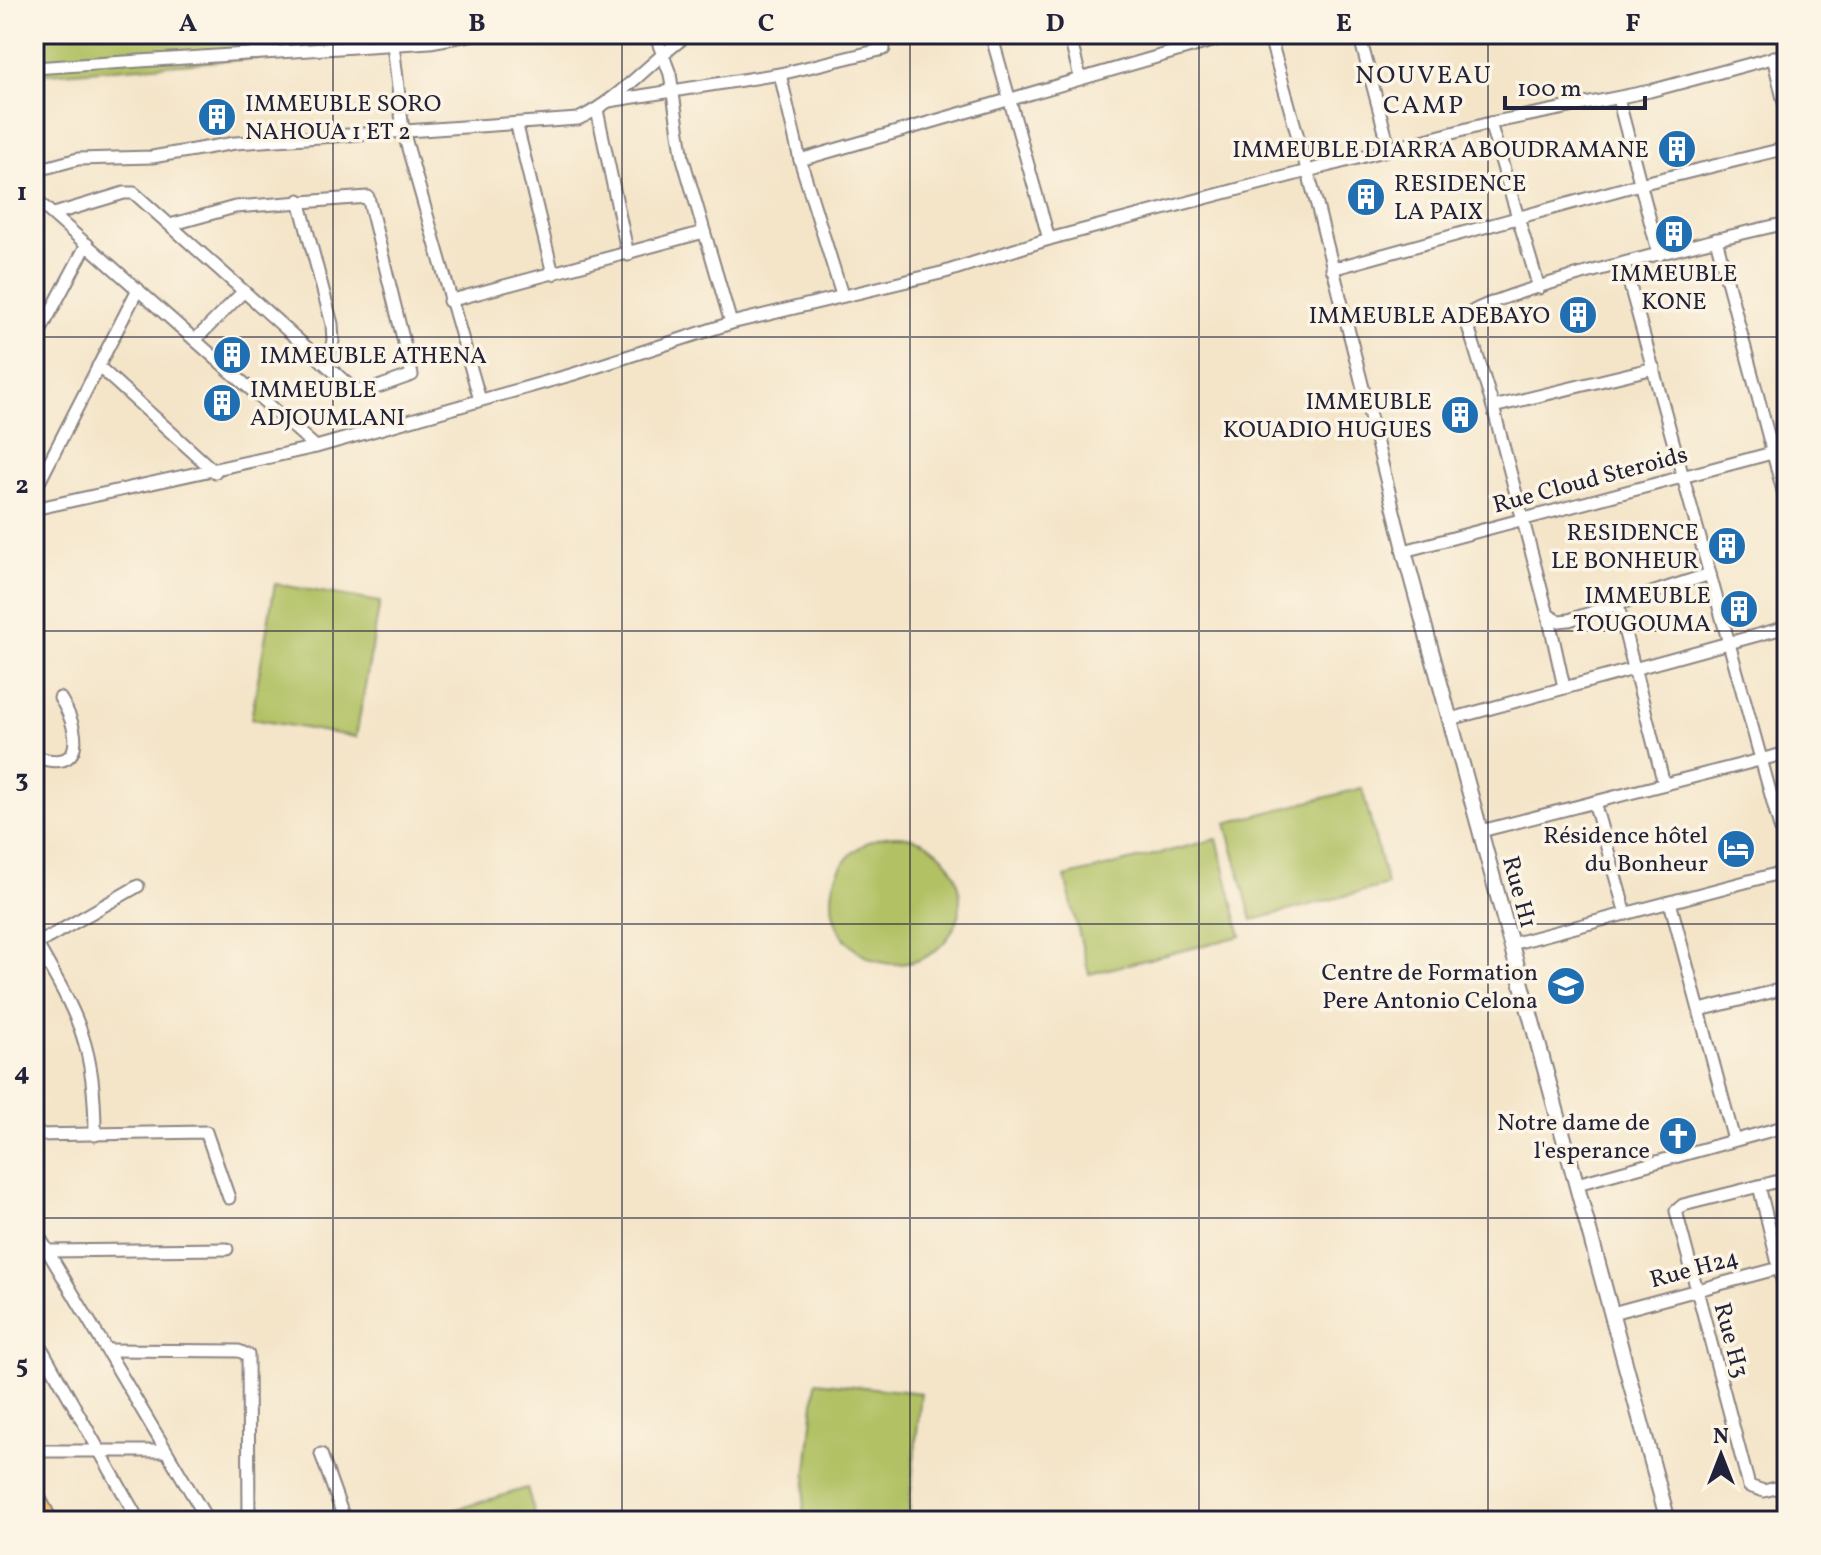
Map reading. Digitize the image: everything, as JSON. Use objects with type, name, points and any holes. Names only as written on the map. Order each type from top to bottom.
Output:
[{"type":"highway","points":[[34,1495],[48,1521]]},
{"type":"street","points":[[34,68],[378,40],[393,44],[475,34]]},
{"type":"street","points":[[655,34],[670,74],[683,159],[731,323]]},
{"type":"street","points":[[34,171],[78,159],[152,157],[235,143],[517,126],[578,119],[597,110],[661,53],[689,34]]},
{"type":"street","points":[[991,34],[1049,239]]},
{"type":"street","points":[[1069,34],[1080,77]]},
{"type":"street","points":[[800,160],[1236,34]]},
{"type":"street","points":[[1269,34],[1307,170],[1404,551]]},
{"type":"street","points":[[1359,34],[1389,147]]},
{"type":"street","points":[[393,44],[403,131],[449,301],[480,400]]},
{"type":"street","points":[[608,101],[780,74],[884,49]]},
{"type":"street","points":[[34,509],[215,472],[316,447],[731,323],[945,272],[1049,239],[1389,147],[1618,98],[1787,54]]},
{"type":"street","points":[[1773,57],[1787,115]]},
{"type":"street","points":[[780,74],[800,160],[842,295]]},
{"type":"street","points":[[1618,98],[1659,255]]},
{"type":"street","points":[[597,110],[628,255]]},
{"type":"street","points":[[1490,123],[1539,288]]},
{"type":"street","points":[[517,126],[553,274]]},
{"type":"street","points":[[1332,269],[1640,184],[1787,148]]},
{"type":"street","points":[[54,214],[129,192],[358,391],[412,375],[368,197],[235,207],[170,225]]},
{"type":"street","points":[[34,198],[316,447]]},
{"type":"street","points":[[299,200],[332,324],[333,341],[327,363]]},
{"type":"street","points":[[1564,687],[1493,407],[1467,323],[1468,315],[1480,306],[1539,288],[1716,239],[1787,223]]},
{"type":"street","points":[[449,301],[704,232]]},
{"type":"street","points":[[1716,239],[1787,506]]},
{"type":"street","points":[[34,343],[87,244]]},
{"type":"street","points":[[1624,264],[1787,853]]},
{"type":"street","points":[[34,492],[138,289]]},
{"type":"street","points":[[195,340],[243,292]]},
{"type":"street","points":[[98,366],[215,472]]},
{"type":"street","points":[[1493,407],[1654,368]]},
{"type":"street","name":"Rue Cloud Steroids","points":[[1404,551],[1787,449]]},
{"type":"street","name":"Rue H1","points":[[1404,551],[1668,1521]]},
{"type":"street","points":[[1548,615],[1559,621],[1569,620],[1710,574]]},
{"type":"street","points":[[1617,602],[1664,784]]},
{"type":"street","points":[[1451,719],[1787,627]]},
{"type":"street","points":[[34,756],[56,761],[69,757],[75,749],[77,736],[73,717],[60,698]]},
{"type":"street","points":[[1481,831],[1787,753]]},
{"type":"street","points":[[1594,802],[1626,914]]},
{"type":"street","points":[[1511,944],[1787,871]]},
{"type":"street","points":[[95,1135],[94,1073],[86,1039],[35,941],[138,886]]},
{"type":"street","points":[[1670,902],[1734,1140]]},
{"type":"street","points":[[1700,1010],[1787,988]]},
{"type":"street","points":[[1577,1184],[1787,1126]]},
{"type":"street","points":[[34,1135],[206,1132],[229,1198]]},
{"type":"street","points":[[1787,1179],[1759,1186],[1783,1268],[1787,1300]]},
{"type":"street","name":"Rue H3","points":[[1759,1186],[1683,1205],[1676,1211],[1749,1486],[1764,1491],[1787,1485]]},
{"type":"street","points":[[34,1228],[208,1521]]},
{"type":"street","points":[[47,1251],[227,1249]]},
{"type":"street","name":"Rue H24","points":[[1612,1313],[1783,1268]]},
{"type":"street","points":[[34,1335],[102,1450],[139,1521]]},
{"type":"street","points":[[109,1350],[239,1351],[248,1355],[249,1521]]},
{"type":"street","points":[[45,1451],[165,1451]]},
{"type":"street","points":[[321,1454],[345,1521]]},
{"type":"green space","points":[[34,34],[432,34],[435,45],[34,75]]},
{"type":"green space","points":[[275,584],[380,602],[356,737],[251,719]]},
{"type":"green space","points":[[1362,788],[1387,885],[1252,920],[1226,823]]},
{"type":"green space","points":[[896,836],[920,841],[941,855],[955,876],[960,900],[955,924],[941,945],[920,959],[896,964],[872,959],[851,945],[837,924],[832,900],[837,876],[851,855],[872,841]]},
{"type":"green space","points":[[1217,839],[1241,936],[1089,974],[1065,877]]},
{"type":"green space","points":[[816,1382],[921,1393],[908,1521],[802,1521]]},
{"type":"green space","points":[[527,1488],[537,1521],[432,1521],[431,1517]]},
{"type":"place","name":"IMMEUBLE SORO NAHOUA 1 ET 2","points":[[217,117]]},
{"type":"place","name":"IMMEUBLE DIARRA ABOUDRAMANE","points":[[1677,149]]},
{"type":"place","name":"RESIDENCE LA PAIX","points":[[1366,197]]},
{"type":"place","name":"IMMEUBLE KONE","points":[[1674,234]]},
{"type":"place","name":"IMMEUBLE ADEBAYO","points":[[1578,315]]},
{"type":"place","name":"IMMEUBLE ATHENA","points":[[232,355]]},
{"type":"place","name":"IMMEUBLE ADJOUMLANI","points":[[222,403]]},
{"type":"place","name":"IMMEUBLE KOUADIO HUGUES","points":[[1460,415]]},
{"type":"place","name":"RESIDENCE LE BONHEUR","points":[[1727,546]]},
{"type":"place","name":"IMMEUBLE TOUGOUMA","points":[[1739,609]]},
{"type":"place","name":"Résidence hôtel du Bonheur","points":[[1736,849]]},
{"type":"place","name":"Centre de Formation Pere Antonio Celona","points":[[1566,986]]},
{"type":"place","name":"Notre dame de l'esperance","points":[[1678,1136]]},
{"type":"district","name":"NOUVEAU CAMP","points":[[1424,89]]}]
